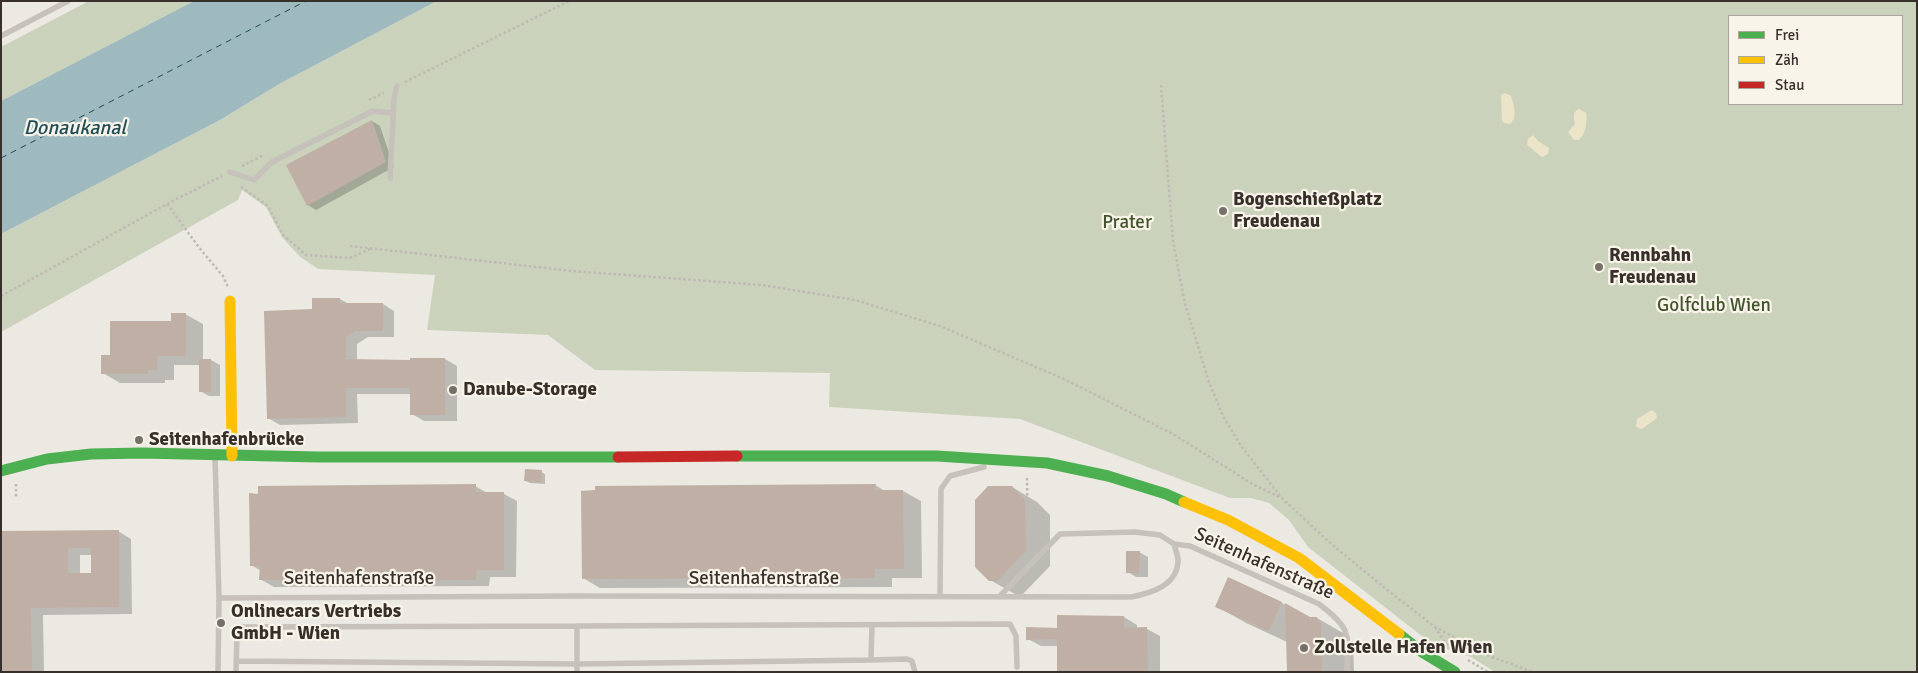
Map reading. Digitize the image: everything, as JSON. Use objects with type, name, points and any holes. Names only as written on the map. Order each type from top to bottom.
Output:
[{"type":"main road","points":[[230,301],[232,456]]},
{"type":"main road","name":"Seitenhafenstraße","points":[[6,469],[47,458],[91,454],[215,456],[937,456],[1047,463],[1108,476],[1166,494],[1228,520],[1299,558],[1422,652],[1455,672]]},
{"type":"lane","points":[[1,36],[68,1]]},
{"type":"lane","points":[[390,178],[397,86]]},
{"type":"lane","points":[[230,172],[254,180],[272,162],[374,111],[394,113]]},
{"type":"lane","points":[[215,456],[219,598],[218,672]]},
{"type":"lane","points":[[940,596],[941,489],[950,476],[982,467],[992,467]]},
{"type":"lane","points":[[1049,470],[1074,468]]},
{"type":"lane","points":[[1000,596],[1060,534],[1135,532],[1160,535],[1174,544]]},
{"type":"lane","name":"Seitenhafenstraße","points":[[219,598],[940,596],[1116,598],[1150,593],[1166,585],[1174,573],[1178,560],[1174,544],[1190,546],[1320,604],[1337,618],[1348,635],[1347,672]]},
{"type":"lane","points":[[236,672],[237,634],[242,627],[1010,624],[1016,636],[1017,667]]},
{"type":"lane","points":[[871,660],[872,625]]},
{"type":"lane","points":[[577,626],[577,672]]},
{"type":"lane","points":[[236,661],[577,664],[907,660],[912,661],[915,672]]},
{"type":"path","points":[[1161,85],[1173,241],[1185,304],[1209,382],[1223,416],[1241,446],[1282,498],[1329,542],[1386,589],[1435,627],[1492,657],[1532,672]]},
{"type":"path","points":[[230,172],[241,188],[268,206],[283,236],[306,256],[350,258],[371,248]]},
{"type":"path","points":[[168,204],[201,250],[223,276],[230,290],[230,301]]},
{"type":"path","points":[[350,246],[572,271],[762,285],[854,300],[940,326],[1064,378],[1173,434],[1254,485],[1282,498]]},
{"type":"path","points":[[1027,477],[1028,567]]},
{"type":"path","points":[[1435,627],[1445,643],[1457,652]]},
{"type":"path","points":[[1463,657],[1488,672]]},
{"type":"green space","points":[[89,1],[194,1],[1,101],[1,47]]},
{"type":"green space","points":[[437,1],[1917,1],[1917,672],[1495,672],[1471,657],[1432,644],[1308,547],[1289,520],[1269,503],[1251,498],[1230,498],[1020,419],[829,407],[830,373],[595,370],[548,335],[427,330],[435,275],[318,269],[299,256],[282,237],[266,207],[242,190],[238,200],[1,332],[1,234],[220,120],[281,83]]},
{"type":"sand","points":[[1505,93],[1511,96],[1514,107],[1515,115],[1510,124],[1504,123],[1502,120],[1501,95]]},
{"type":"sand","points":[[1579,109],[1586,113],[1586,124],[1581,138],[1574,140],[1568,132],[1575,124],[1574,113]]},
{"type":"sand","points":[[1533,135],[1538,141],[1549,148],[1548,154],[1542,157],[1527,145],[1528,139]]},
{"type":"sand","points":[[1652,410],[1656,413],[1657,418],[1642,429],[1636,427],[1637,419]]},
{"type":"water","name":"Donaukanal","points":[[194,1],[437,1],[281,83],[220,120],[1,234],[1,101]]},
{"type":"building","points":[[372,120],[386,162],[307,206],[286,165]]},
{"type":"building","points":[[312,298],[340,298],[340,303],[383,303],[383,331],[356,331],[346,337],[346,359],[410,360],[410,358],[445,358],[445,415],[410,415],[410,388],[346,388],[346,417],[267,419],[264,311],[312,309]]},
{"type":"building","points":[[171,313],[186,313],[186,356],[157,356],[157,370],[148,370],[148,374],[101,374],[101,355],[110,355],[110,321],[171,321]]},
{"type":"building","points":[[199,359],[211,359],[211,392],[199,392]]},
{"type":"building","points":[[525,469],[542,470],[541,482],[524,481]]},
{"type":"building","points":[[476,484],[476,492],[504,492],[504,570],[477,570],[476,580],[259,580],[260,566],[250,566],[249,493],[258,494],[258,486]]},
{"type":"building","points":[[876,484],[875,490],[903,490],[904,569],[875,569],[875,578],[582,579],[581,491],[595,490],[595,486]]},
{"type":"building","points":[[988,486],[1012,486],[1025,500],[1026,551],[997,581],[989,581],[975,567],[975,500]]},
{"type":"building","points":[[119,530],[119,607],[31,608],[32,672],[1,672],[1,531]],"holes":[[[68,548],[91,548],[91,573],[68,573]]]},
{"type":"building","points":[[1126,551],[1140,551],[1139,573],[1126,573]]},
{"type":"building","points":[[1228,577],[1282,602],[1269,631],[1215,607]]},
{"type":"building","points":[[1285,603],[1310,617],[1317,617],[1318,621],[1321,622],[1322,672],[1287,672]]},
{"type":"building","points":[[1057,615],[1124,616],[1124,628],[1147,627],[1148,672],[1057,672],[1057,639],[1026,640],[1026,627],[1057,628]]},
{"type":"ferry route","points":[[1,158],[306,1]]},
{"type":"traffic: fast","points":[[1,471],[47,459],[91,454],[142,453],[318,457],[618,457]]},
{"type":"traffic: fast","points":[[737,456],[937,456],[1047,463],[1108,476],[1166,494],[1184,502]]},
{"type":"traffic: fast","points":[[1399,634],[1422,652],[1455,672]]},
{"type":"traffic: slow","points":[[230,301],[232,456]]},
{"type":"traffic: slow","points":[[1184,502],[1228,520],[1299,558],[1399,634]]},
{"type":"traffic: jam","points":[[618,457],[737,456]]},
{"type":"place","name":"Bogenschießplatz Freudenau","points":[[1223,211]]},
{"type":"place","name":"Rennbahn Freudenau","points":[[1599,267]]},
{"type":"place","name":"Danube-Storage","points":[[453,390]]},
{"type":"place","name":"Seitenhafenbrücke","points":[[139,440]]},
{"type":"place","name":"Onlinecars Vertriebs GmbH - Wien","points":[[221,623]]},
{"type":"place","name":"Zollstelle Hafen Wien","points":[[1304,648]]},
{"type":"park label","name":"Prater","points":[[1127,223]]},
{"type":"park label","name":"Golfclub Wien","points":[[1714,306]]}]
